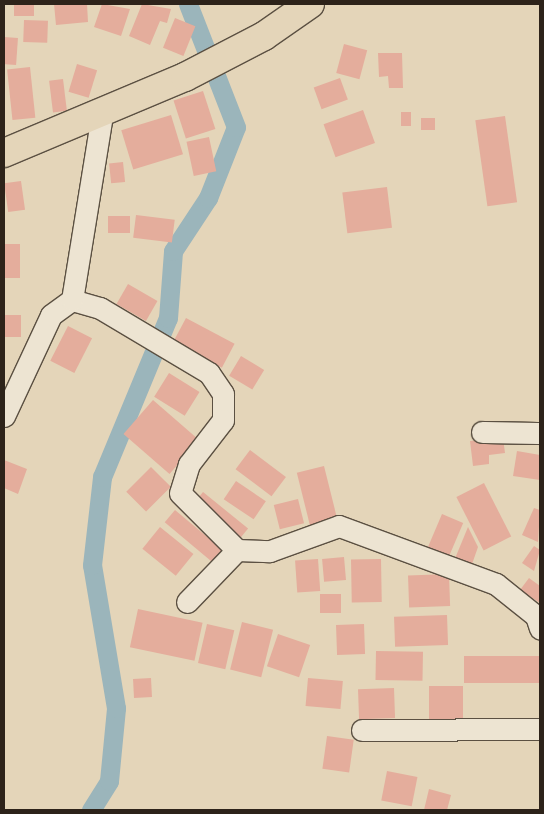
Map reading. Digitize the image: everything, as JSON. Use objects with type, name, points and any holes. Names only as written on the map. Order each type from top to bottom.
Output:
[{"type":"main road","points":[[4,153],[102,115],[185,77],[264,36],[310,4]]},
{"type":"street","points":[[4,416],[51,315],[72,300],[102,115]]},
{"type":"street","points":[[72,300],[100,308],[209,373],[223,394],[223,420],[189,464],[180,493],[237,550],[270,551],[339,526],[496,584],[536,616],[540,628]]},
{"type":"street","points":[[482,432],[540,433]]},
{"type":"street","points":[[187,602],[237,550]]},
{"type":"street","points":[[362,730],[540,729]]},
{"type":"building","points":[[14,4],[34,4],[34,16],[14,16]]},
{"type":"building","points":[[54,4],[87,4],[88,22],[56,25]]},
{"type":"building","points":[[102,4],[130,9],[121,36],[94,27]]},
{"type":"building","points":[[142,4],[171,9],[167,23],[160,21],[150,45],[129,36]]},
{"type":"building","points":[[175,18],[195,26],[183,56],[163,48]]},
{"type":"building","points":[[24,20],[48,21],[47,43],[23,42]]},
{"type":"building","points":[[4,37],[18,38],[16,65],[4,64]]},
{"type":"building","points":[[344,44],[367,50],[359,79],[336,73]]},
{"type":"building","points":[[378,53],[402,53],[403,88],[389,88],[388,76],[379,77]]},
{"type":"building","points":[[77,64],[97,70],[89,98],[69,92]]},
{"type":"building","points":[[30,67],[35,118],[12,120],[7,69]]},
{"type":"building","points":[[340,78],[348,100],[322,109],[314,88]]},
{"type":"building","points":[[63,79],[67,111],[53,112],[49,81]]},
{"type":"building","points":[[203,91],[215,129],[186,139],[174,101]]},
{"type":"building","points":[[363,110],[375,143],[336,157],[324,124]]},
{"type":"building","points":[[401,112],[411,112],[411,126],[401,126]]},
{"type":"building","points":[[171,115],[183,154],[133,169],[121,130]]},
{"type":"building","points":[[505,116],[517,202],[487,206],[475,120]]},
{"type":"building","points":[[421,118],[435,118],[435,130],[421,130]]},
{"type":"building","points":[[209,137],[216,171],[194,176],[187,142]]},
{"type":"building","points":[[123,162],[125,182],[111,183],[109,163]]},
{"type":"building","points":[[21,181],[25,210],[8,212],[4,183]]},
{"type":"building","points":[[387,187],[392,228],[347,233],[342,192]]},
{"type":"building","points":[[136,215],[175,220],[172,243],[133,238]]},
{"type":"building","points":[[108,216],[130,216],[130,233],[108,233]]},
{"type":"building","points":[[4,244],[20,244],[20,278],[4,278]]},
{"type":"building","points":[[128,284],[157,301],[146,321],[117,304]]},
{"type":"building","points":[[4,315],[21,315],[21,337],[4,337]]},
{"type":"building","points":[[186,318],[235,344],[222,368],[173,342]]},
{"type":"building","points":[[68,326],[92,338],[74,373],[50,361]]},
{"type":"building","points":[[241,356],[264,370],[252,390],[229,376]]},
{"type":"building","points":[[169,373],[200,392],[185,416],[154,397]]},
{"type":"building","points":[[153,400],[199,440],[170,474],[123,434]]},
{"type":"building","points":[[503,438],[505,453],[489,455],[489,464],[473,466],[470,441]]},
{"type":"building","points":[[250,450],[286,477],[271,496],[236,469]]},
{"type":"building","points":[[517,451],[540,455],[540,480],[513,476]]},
{"type":"building","points":[[4,460],[27,469],[18,494],[4,488]]},
{"type":"building","points":[[324,466],[337,518],[310,525],[297,473]]},
{"type":"building","points":[[151,467],[171,487],[146,512],[126,492]]},
{"type":"building","points":[[236,481],[266,501],[254,519],[224,499]]},
{"type":"building","points":[[484,483],[511,536],[484,551],[456,497]]},
{"type":"building","points":[[203,492],[248,529],[240,539],[195,502]]},
{"type":"building","points":[[298,499],[304,523],[280,529],[274,505]]},
{"type":"building","points":[[534,508],[540,510],[538,542],[522,535]]},
{"type":"building","points":[[175,510],[222,550],[212,562],[165,522]]},
{"type":"building","points":[[442,514],[463,523],[446,563],[425,555]]},
{"type":"building","points":[[160,527],[193,554],[176,576],[142,549]]},
{"type":"building","points":[[468,527],[478,547],[471,567],[454,561]]},
{"type":"building","points":[[534,546],[540,550],[534,571],[522,563]]},
{"type":"building","points":[[344,557],[346,580],[324,582],[322,559]]},
{"type":"building","points":[[318,559],[320,591],[297,593],[295,561]]},
{"type":"building","points":[[381,559],[382,602],[352,603],[351,560]]},
{"type":"building","points":[[449,574],[450,606],[409,607],[408,575]]},
{"type":"building","points":[[529,578],[540,586],[540,603],[520,590]]},
{"type":"building","points":[[320,594],[341,594],[341,613],[320,613]]},
{"type":"building","points":[[138,609],[203,623],[194,661],[130,647]]},
{"type":"building","points":[[447,615],[448,645],[395,647],[394,617]]},
{"type":"building","points":[[242,622],[273,630],[261,677],[230,670]]},
{"type":"building","points":[[207,624],[234,630],[225,669],[198,663]]},
{"type":"building","points":[[364,624],[365,654],[337,655],[336,625]]},
{"type":"building","points":[[278,634],[310,645],[299,677],[267,666]]},
{"type":"building","points":[[376,651],[423,652],[422,681],[375,680]]},
{"type":"building","points":[[464,656],[540,656],[540,683],[464,683]]},
{"type":"building","points":[[151,678],[152,697],[134,698],[133,679]]},
{"type":"building","points":[[308,678],[343,681],[340,709],[306,706]]},
{"type":"building","points":[[429,686],[463,686],[463,721],[429,721]]},
{"type":"building","points":[[394,688],[395,718],[359,719],[358,689]]},
{"type":"building","points":[[327,736],[354,740],[349,772],[322,769]]},
{"type":"building","points":[[387,771],[417,777],[412,806],[381,800]]},
{"type":"building","points":[[429,789],[451,795],[447,810],[424,810]]},
{"type":"waterway","points":[[91,810],[109,781],[116,708],[92,565],[102,477],[168,318],[173,251],[208,198],[236,127],[188,4]]}]
